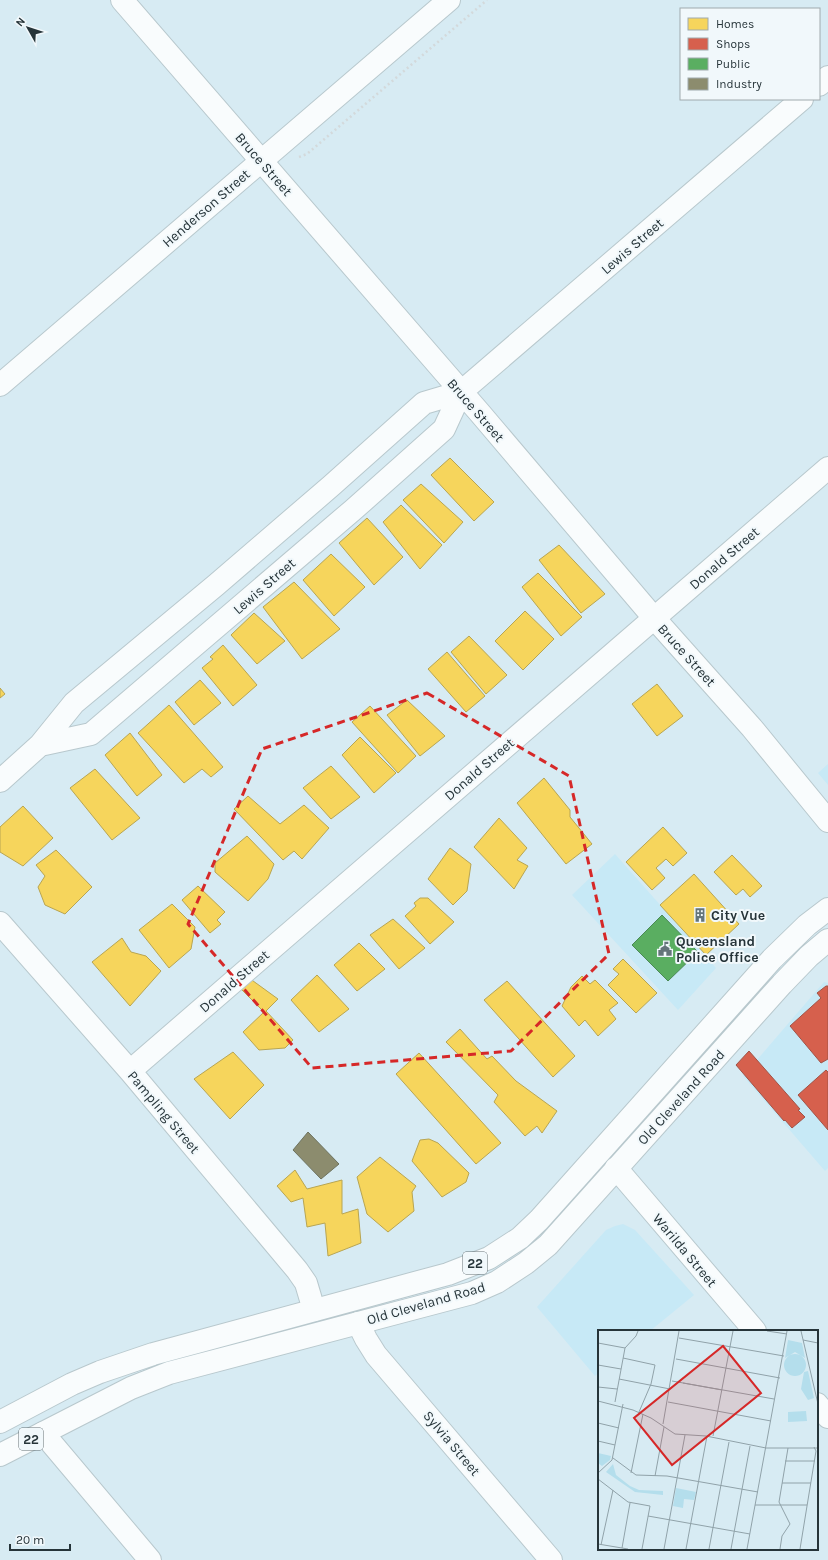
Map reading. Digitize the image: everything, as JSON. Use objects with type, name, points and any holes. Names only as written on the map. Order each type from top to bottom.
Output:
[{"type":"main road","name":"Bruce Street","points":[[122,0],[654,618],[752,728],[828,821]]},
{"type":"main road","name":"Henderson Street","points":[[0,385],[449,0]]},
{"type":"main road","points":[[820,84],[828,77]]},
{"type":"main road","name":"Lewis Street","points":[[0,782],[40,745],[74,703],[283,528],[424,403],[461,392],[801,100]]},
{"type":"main road","name":"Lewis Street","points":[[40,745],[91,734],[353,510],[444,429],[461,392]]},
{"type":"main road","name":"Donald Street","points":[[130,1071],[828,468]]},
{"type":"main road","name":"Old Cleveland Road","points":[[0,1422],[72,1384],[123,1363],[448,1274],[489,1258],[520,1238],[539,1220],[772,959],[807,924],[828,909]]},
{"type":"main road","name":"Pampling Street","points":[[2,928],[130,1071],[297,1270],[306,1283],[314,1310]]},
{"type":"main road","name":"Old Cleveland Road","points":[[0,1455],[131,1388],[169,1372],[472,1293],[497,1282],[526,1263],[548,1245],[782,984],[809,956],[826,945]]},
{"type":"main road","name":"Warilda Street","points":[[616,1168],[754,1330]]},
{"type":"main road","name":"Sylvia Street","points":[[358,1322],[376,1355],[551,1560]]},
{"type":"main road","points":[[818,1405],[828,1417]]},
{"type":"main road","points":[[43,1433],[150,1560]]},
{"type":"path","points":[[297,158],[308,154],[487,0]]},
{"type":"highlighted area","points":[[427,693],[569,776],[609,954],[511,1051],[312,1068],[188,924],[262,749]]},
{"type":"shaded area","points":[[828,764],[828,785],[818,773]]},
{"type":"shaded area","points":[[615,854],[716,968],[678,1010],[572,895]]},
{"type":"shaded area","points":[[824,982],[828,983],[828,1168],[825,1171],[743,1076]]},
{"type":"shaded area","points":[[623,1224],[635,1230],[694,1295],[651,1330],[598,1330],[598,1374],[595,1376],[537,1307],[606,1230]]},
{"type":"building: Homes","points":[[450,458],[494,502],[474,521],[431,475]]},
{"type":"building: Homes","points":[[421,484],[463,522],[444,543],[403,500]]},
{"type":"building: Homes","points":[[401,505],[442,545],[420,569],[383,522]]},
{"type":"building: Homes","points":[[367,518],[403,557],[374,585],[339,543]]},
{"type":"building: Homes","points":[[559,545],[605,594],[581,613],[539,560]]},
{"type":"building: Homes","points":[[331,554],[365,587],[334,616],[303,580]]},
{"type":"building: Homes","points":[[538,573],[582,617],[561,636],[522,587]]},
{"type":"building: Homes","points":[[294,582],[340,629],[302,659],[263,607]]},
{"type":"building: Homes","points":[[525,611],[554,639],[523,670],[495,641]]},
{"type":"building: Homes","points":[[254,613],[285,641],[257,664],[231,635]]},
{"type":"building: Homes","points":[[469,636],[507,675],[486,694],[451,652]]},
{"type":"building: Homes","points":[[223,645],[257,685],[233,706],[202,668],[213,659],[210,657]]},
{"type":"building: Homes","points":[[447,652],[485,696],[466,712],[428,669]]},
{"type":"building: Homes","points":[[200,680],[221,703],[194,725],[175,702]]},
{"type":"building: Homes","points":[[657,684],[683,716],[657,736],[632,704]]},
{"type":"building: Homes","points":[[0,688],[5,694],[0,698]]},
{"type":"building: Homes","points":[[407,700],[445,736],[420,756],[387,715]]},
{"type":"building: Homes","points":[[169,705],[223,767],[211,777],[202,769],[184,783],[138,733]]},
{"type":"building: Homes","points":[[370,706],[416,756],[398,773],[352,722]]},
{"type":"building: Homes","points":[[130,733],[162,775],[137,796],[105,755]]},
{"type":"building: Homes","points":[[360,737],[396,773],[374,793],[342,755]]},
{"type":"building: Homes","points":[[331,766],[360,797],[331,819],[303,788]]},
{"type":"building: Homes","points":[[95,769],[140,818],[112,840],[70,788]]},
{"type":"building: Homes","points":[[544,778],[570,810],[570,817],[592,844],[566,864],[517,803]]},
{"type":"building: Homes","points":[[248,796],[280,824],[304,805],[329,828],[302,859],[294,851],[283,860],[234,809]]},
{"type":"building: Homes","points":[[23,806],[53,838],[23,866],[0,852],[0,827]]},
{"type":"building: Homes","points":[[499,818],[527,848],[517,860],[528,866],[514,889],[474,847]]},
{"type":"building: Homes","points":[[663,827],[687,853],[673,866],[666,859],[656,868],[665,878],[652,890],[626,862]]},
{"type":"building: Homes","points":[[247,836],[274,864],[268,879],[248,901],[215,872],[215,863]]},
{"type":"building: Homes","points":[[450,848],[471,864],[467,891],[453,905],[428,879]]},
{"type":"building: Homes","points":[[56,850],[92,887],[65,914],[45,905],[38,887],[45,876],[36,865]]},
{"type":"building: Homes","points":[[732,855],[762,886],[750,897],[743,889],[736,895],[714,872]]},
{"type":"building: Homes","name":"City Vue","points":[[694,874],[739,924],[706,955],[660,905]]},
{"type":"building: Homes","points":[[198,886],[225,912],[217,920],[221,924],[210,933],[182,900]]},
{"type":"building: Homes","points":[[420,898],[428,898],[454,922],[430,944],[405,916],[416,906],[414,903]]},
{"type":"building: Homes","points":[[172,904],[195,927],[191,949],[169,968],[139,930]]},
{"type":"building: Homes","points":[[393,919],[425,948],[399,969],[370,935]]},
{"type":"building: Homes","points":[[122,938],[131,952],[146,956],[161,971],[130,1006],[92,962]]},
{"type":"building: Homes","points":[[359,943],[385,969],[357,991],[334,965]]},
{"type":"building: Homes","points":[[623,959],[657,993],[636,1013],[608,985],[619,974],[613,969]]},
{"type":"building: Homes","points":[[317,975],[349,1009],[319,1032],[291,1000]]},
{"type":"building: Homes","points":[[582,976],[590,984],[595,980],[618,1003],[609,1010],[616,1019],[598,1036],[585,1020],[579,1026],[562,1006],[571,987]]},
{"type":"building: Homes","points":[[249,978],[278,999],[266,1011],[293,1040],[285,1048],[259,1050],[243,1032],[264,1012],[239,987]]},
{"type":"building: Homes","points":[[507,981],[575,1056],[553,1077],[484,1000]]},
{"type":"building: Homes","points":[[460,1029],[487,1059],[492,1056],[516,1081],[557,1111],[542,1133],[537,1126],[525,1136],[494,1102],[498,1095],[446,1042]]},
{"type":"building: Homes","points":[[233,1052],[264,1085],[230,1119],[194,1079]]},
{"type":"building: Homes","points":[[419,1053],[501,1143],[476,1164],[396,1074]]},
{"type":"building: Homes","points":[[429,1139],[438,1143],[469,1173],[466,1182],[442,1197],[412,1161],[420,1140]]},
{"type":"building: Homes","points":[[380,1157],[416,1186],[412,1192],[414,1211],[388,1232],[367,1214],[357,1177]]},
{"type":"building: Homes","points":[[295,1170],[307,1189],[342,1180],[342,1214],[358,1209],[361,1243],[328,1256],[325,1223],[307,1227],[303,1198],[291,1202],[277,1186]]},
{"type":"building: Shops","points":[[828,986],[828,1059],[821,1063],[790,1026],[821,998],[817,993]]},
{"type":"building: Shops","points":[[749,1051],[800,1109],[798,1110],[805,1117],[792,1128],[785,1120],[784,1121],[736,1065]]},
{"type":"building: Shops","points":[[826,1070],[828,1072],[828,1130],[798,1095]]},
{"type":"building: Public","name":"Queensland Police Office","points":[[662,915],[698,952],[668,981],[632,945]]},
{"type":"building: Industry","points":[[308,1132],[339,1164],[321,1179],[293,1150]]},
{"type":"place","name":"City Vue","points":[[700,915]]},
{"type":"place","name":"Queensland Police Office","points":[[665,949]]}]
